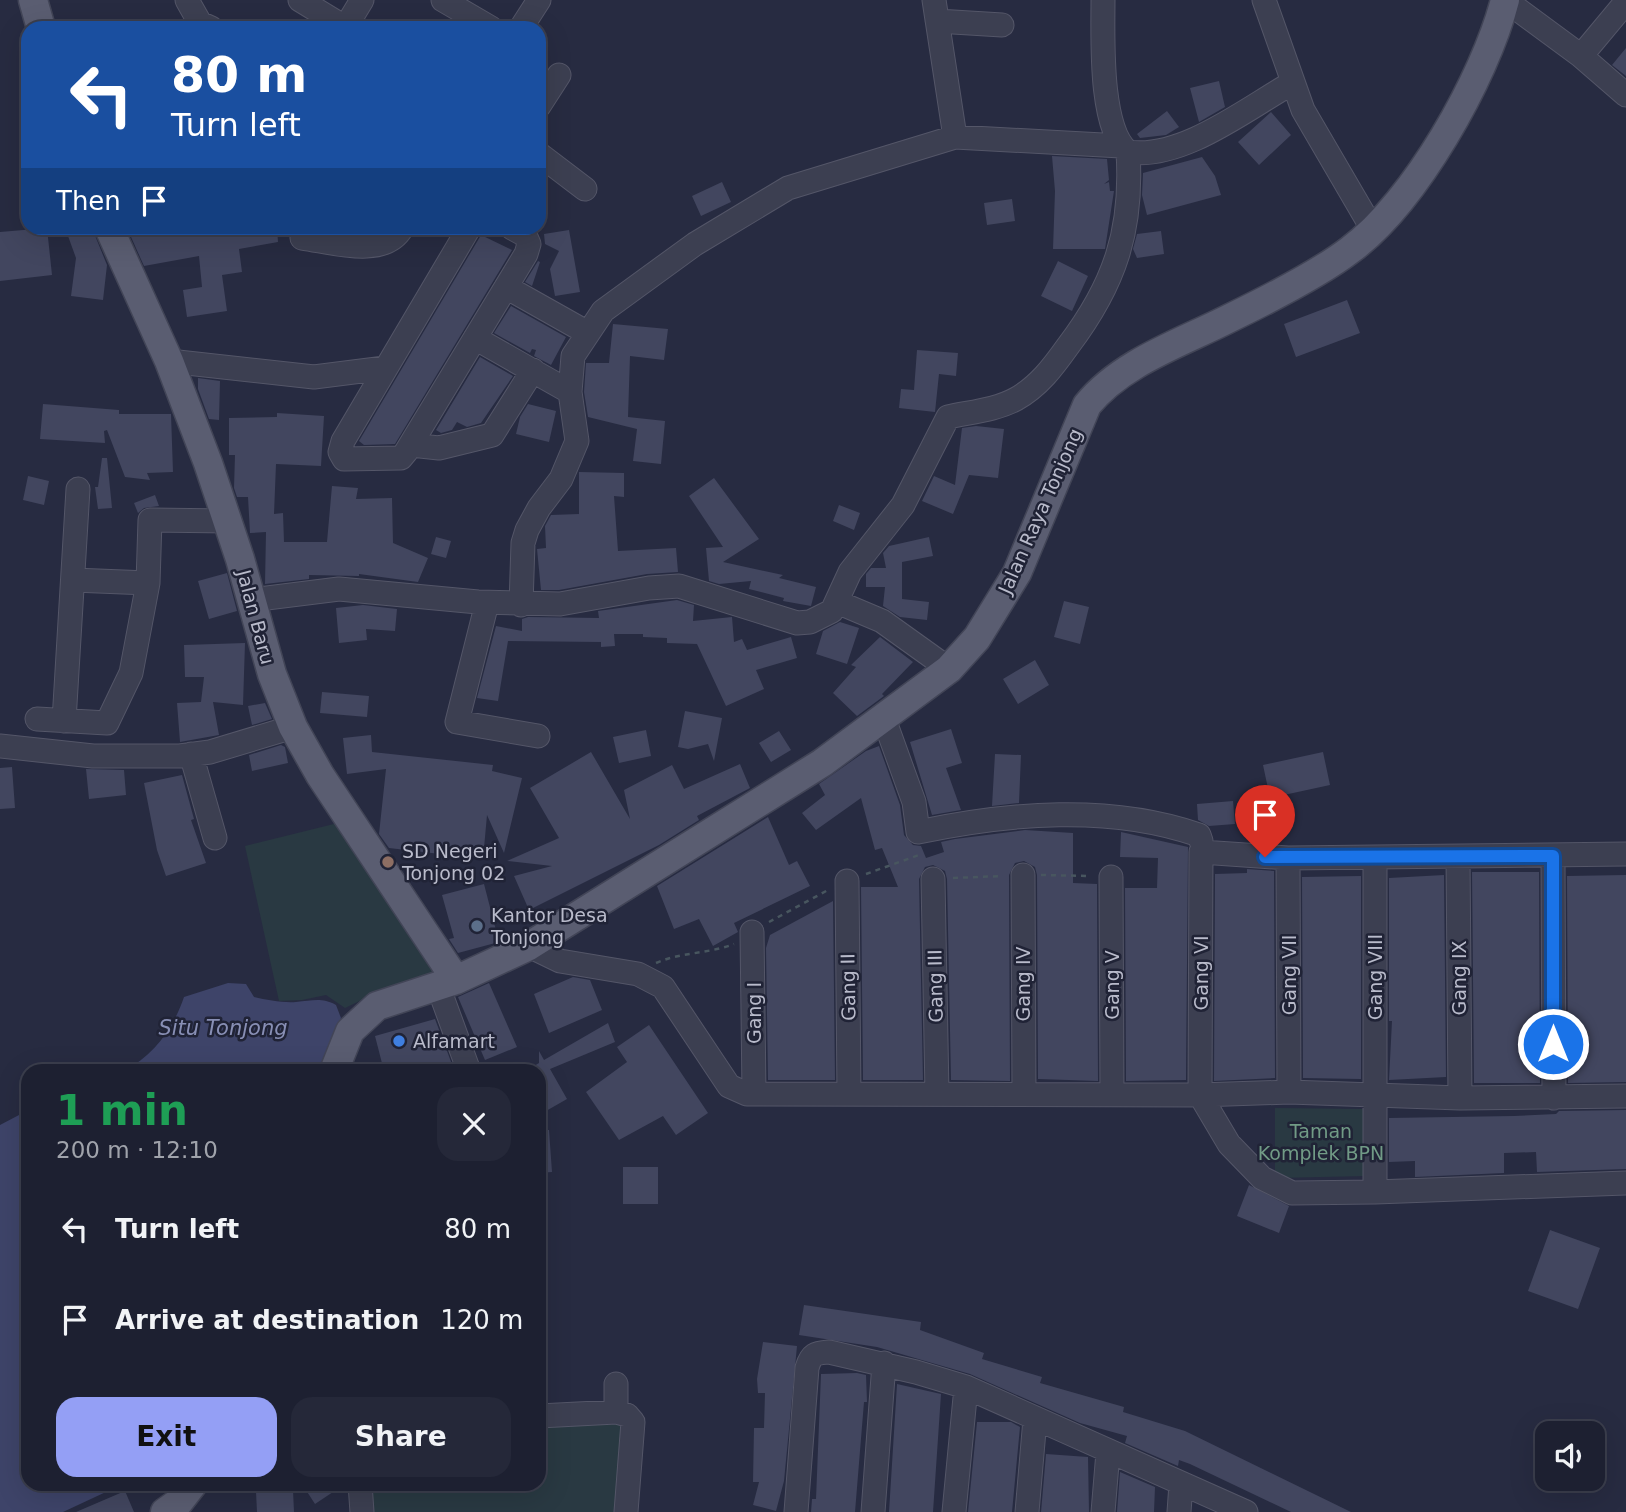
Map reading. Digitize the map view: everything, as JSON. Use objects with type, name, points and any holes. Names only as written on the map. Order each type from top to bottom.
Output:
[{"type":"main road","points":[[33,0],[39,21]]},
{"type":"main road","name":"Jalan Raya Tonjong","points":[[337,1064],[349,1031],[377,1006],[447,983],[529,946],[822,763],[949,669],[977,638],[1017,573],[1087,405],[1101,388],[1119,374],[1236,316],[1349,250],[1367,219],[1440,142],[1466,96],[1505,0]]},
{"type":"main road","name":"Jalan Baru","points":[[113,235],[169,360],[229,521],[272,674],[293,727],[447,983]]},
{"type":"main road","points":[[165,1512],[179,1502],[188,1491]]},
{"type":"street","points":[[187,0],[199,21]]},
{"type":"street","points":[[300,0],[334,21]]},
{"type":"street","points":[[349,21],[362,0]]},
{"type":"street","points":[[443,0],[479,21]]},
{"type":"street","points":[[526,21],[539,0]]},
{"type":"street","points":[[251,600],[339,589],[521,605],[585,602],[649,588],[679,586],[797,623],[822,617],[832,611],[850,572],[903,505],[948,417],[1014,400],[1041,381],[1096,308],[1108,285],[1123,242],[1128,200],[1125,149],[1116,135],[1107,92],[1103,0]]},
{"type":"street","points":[[1264,0],[1292,83],[1316,137],[1367,219]]},
{"type":"street","points":[[1505,0],[1581,56],[1626,95]]},
{"type":"street","points":[[1581,56],[1626,2]]},
{"type":"street","points":[[955,137],[935,10],[1002,25]]},
{"type":"street","points":[[546,95],[558,75]]},
{"type":"street","points":[[521,605],[523,543],[527,530],[539,508],[561,479],[577,440],[570,392],[573,356],[586,332],[603,311],[684,252],[788,188],[955,137],[1156,153],[1187,143],[1292,83]]},
{"type":"street","points":[[546,159],[585,189]]},
{"type":"street","points":[[303,238],[371,246],[385,244],[395,235]]},
{"type":"street","points":[[465,235],[343,441],[340,452],[344,459],[401,458],[506,287],[529,244],[526,235]]},
{"type":"street","points":[[506,287],[586,332]]},
{"type":"street","points":[[475,338],[570,392]]},
{"type":"street","points":[[169,360],[314,377],[385,368]]},
{"type":"street","points":[[411,444],[439,448],[492,435],[533,370]]},
{"type":"street","points":[[64,720],[78,489]]},
{"type":"street","points":[[37,719],[107,723],[131,673],[148,583],[150,520],[229,521]]},
{"type":"street","points":[[72,580],[148,583]]},
{"type":"street","points":[[836,602],[882,621],[949,669]]},
{"type":"street","points":[[487,603],[457,722],[538,736]]},
{"type":"street","points":[[884,719],[914,802],[918,844],[965,822],[1115,816],[1174,826],[1199,835],[1201,846],[1288,858],[1626,854]]},
{"type":"street","points":[[0,746],[93,756],[191,754],[222,749],[241,740],[293,727]]},
{"type":"street","points":[[191,754],[215,838]]},
{"type":"street","name":"Gang VI","points":[[1200,1095],[1201,846]]},
{"type":"street","points":[[1553,856],[1554,1098]]},
{"type":"street","name":"Gang IX","points":[[1458,857],[1460,1098]]},
{"type":"street","name":"Gang VII","points":[[1288,858],[1290,1092]]},
{"type":"street","name":"Gang VIII","points":[[1375,858],[1375,1192]]},
{"type":"street","name":"Gang IV","points":[[1023,875],[1024,1093]]},
{"type":"street","name":"Gang V","points":[[1111,877],[1112,1093]]},
{"type":"street","name":"Gang III","points":[[933,879],[937,1094]]},
{"type":"street","name":"Gang II","points":[[847,881],[849,1094]]},
{"type":"street","name":"Gang I","points":[[752,932],[754,1093]]},
{"type":"street","points":[[529,946],[577,966],[638,974],[663,987],[729,1086],[738,1092],[1200,1095],[1290,1092],[1460,1098],[1626,1096]]},
{"type":"street","points":[[447,983],[467,1064]]},
{"type":"street","points":[[1200,1095],[1229,1144],[1262,1178],[1292,1193],[1626,1184]]},
{"type":"street","points":[[796,1512],[810,1357],[816,1353],[830,1352],[884,1363],[967,1387],[1245,1512]]},
{"type":"street","points":[[873,1512],[884,1363]]},
{"type":"street","points":[[616,1384],[616,1412]]},
{"type":"street","points":[[954,1512],[967,1387]]},
{"type":"street","points":[[546,1416],[616,1412],[627,1415],[633,1422],[626,1512]]},
{"type":"street","points":[[1027,1512],[1035,1419]]},
{"type":"street","points":[[1103,1512],[1108,1452]]},
{"type":"street","points":[[1179,1512],[1181,1484]]},
{"type":"street","points":[[347,1491],[348,1512]]},
{"type":"street","points":[[360,1491],[362,1512]]},
{"type":"path","points":[[638,974],[671,956],[713,952],[918,844],[921,876],[933,879]]},
{"type":"green space","points":[[342,822],[441,973],[372,995],[345,1008],[326,995],[279,1001],[245,846]]},
{"type":"green space","name":"Taman Komplek BPN","points":[[1275,1108],[1366,1109],[1367,1176],[1275,1178]]},
{"type":"green space","points":[[623,1424],[617,1512],[358,1512],[356,1491],[546,1491],[546,1426]]},
{"type":"water","name":"Situ Tonjong","points":[[228,983],[246,984],[254,997],[280,1002],[321,1000],[331,1003],[336,1005],[341,1018],[322,1064],[135,1064],[168,1031],[184,997]]},
{"type":"water","points":[[21,1111],[21,1491],[108,1491],[63,1512],[0,1512],[0,1125],[19,1115]]},
{"type":"building","points":[[1626,48],[1626,76],[1612,65]]},
{"type":"building","points":[[1219,81],[1225,107],[1199,122],[1190,88]]},
{"type":"building","points":[[1167,111],[1179,127],[1166,135],[1140,138],[1137,134]]},
{"type":"building","points":[[1271,112],[1291,135],[1259,165],[1238,142]]},
{"type":"building","points":[[1052,156],[1107,159],[1109,180],[1104,184],[1109,182],[1110,191],[1114,191],[1105,249],[1053,249],[1055,191]]},
{"type":"building","points":[[1202,157],[1215,176],[1221,195],[1147,215],[1142,195],[1143,173]]},
{"type":"building","points":[[722,182],[731,202],[701,216],[692,196]]},
{"type":"building","points":[[1012,199],[1015,221],[987,225],[984,203]]},
{"type":"building","points":[[21,230],[21,235],[48,235],[52,275],[0,281],[0,232]]},
{"type":"building","points":[[569,230],[580,292],[555,296],[550,269],[559,251],[545,244],[546,234]]},
{"type":"building","points":[[1161,231],[1164,254],[1137,258],[1133,249],[1137,234]]},
{"type":"building","points":[[95,235],[107,265],[103,300],[71,296],[76,258],[68,236]]},
{"type":"building","points":[[130,235],[278,235],[278,242],[239,249],[242,272],[222,275],[227,311],[187,317],[183,290],[202,287],[199,256],[144,266]]},
{"type":"building","points":[[481,235],[512,250],[395,444],[364,445],[359,441]]},
{"type":"building","points":[[538,261],[540,262],[532,286],[525,282]]},
{"type":"building","points":[[1058,261],[1088,276],[1072,311],[1041,296]]},
{"type":"building","points":[[1347,300],[1360,333],[1296,357],[1284,324]]},
{"type":"building","points":[[511,306],[566,337],[551,365],[534,356],[536,350],[532,349],[530,353],[494,333]]},
{"type":"building","points":[[613,324],[668,329],[664,360],[630,356],[628,417],[665,421],[661,464],[633,461],[637,429],[588,417],[584,392],[586,363],[609,363]]},
{"type":"building","points":[[917,350],[958,353],[956,376],[939,374],[935,412],[899,408],[901,389],[914,390]]},
{"type":"building","points":[[480,357],[513,376],[481,423],[467,427],[457,422],[452,430],[441,433],[436,430]]},
{"type":"building","points":[[198,378],[220,381],[219,420],[209,419],[198,389]]},
{"type":"building","points":[[43,404],[119,410],[119,414],[171,414],[173,472],[147,473],[150,480],[125,477],[107,430],[104,431],[105,443],[40,439]]},
{"type":"building","points":[[528,404],[556,411],[549,442],[516,434],[520,417]]},
{"type":"building","points":[[277,413],[324,416],[321,466],[276,464],[274,514],[283,513],[284,542],[327,542],[332,486],[358,488],[356,499],[392,498],[393,543],[428,558],[418,582],[359,574],[309,575],[309,579],[265,584],[266,532],[250,533],[248,497],[237,497],[234,488],[235,455],[229,455],[229,418],[277,417]]},
{"type":"building","points":[[976,426],[1004,429],[998,478],[969,475],[953,514],[922,501],[934,476],[955,485],[962,428]]},
{"type":"building","points":[[102,458],[107,458],[112,508],[98,509],[95,487],[98,487]]},
{"type":"building","points":[[579,472],[624,473],[624,497],[614,496],[618,551],[676,548],[678,572],[647,574],[559,590],[541,590],[537,549],[546,548],[545,526],[551,515],[579,514]]},
{"type":"building","points":[[28,476],[49,481],[44,505],[23,500]]},
{"type":"building","points":[[714,478],[759,539],[723,562],[783,575],[779,578],[816,587],[811,606],[783,601],[784,598],[749,589],[751,581],[719,584],[709,581],[706,548],[723,547],[689,496]]},
{"type":"building","points":[[155,495],[159,506],[144,508],[138,513],[134,503]]},
{"type":"building","points":[[839,505],[860,513],[854,530],[833,521]]},
{"type":"building","points":[[436,537],[451,541],[446,558],[431,554]]},
{"type":"building","points":[[929,537],[933,556],[902,562],[902,599],[929,602],[927,620],[900,617],[883,606],[885,587],[866,587],[866,574],[871,568],[886,568],[883,553],[889,546]]},
{"type":"building","points":[[227,573],[237,611],[209,619],[198,581]]},
{"type":"building","points":[[677,600],[694,605],[693,621],[732,617],[734,642],[742,639],[747,650],[791,637],[797,658],[756,670],[764,689],[726,706],[697,644],[667,643],[667,638],[643,637],[643,634],[614,634],[615,646],[601,647],[601,642],[508,641],[498,701],[477,698],[496,626],[522,631],[522,619],[528,617],[599,618],[598,611]]},
{"type":"building","points":[[1064,601],[1089,607],[1080,644],[1054,637]]},
{"type":"building","points":[[363,605],[397,609],[395,631],[366,629],[367,640],[339,643],[336,608]]},
{"type":"building","points":[[840,622],[859,628],[847,664],[816,654],[823,631]]},
{"type":"building","points":[[880,637],[913,662],[882,694],[884,696],[857,716],[833,693],[856,667],[851,665]]},
{"type":"building","points":[[245,643],[243,705],[213,702],[219,735],[180,742],[177,703],[201,702],[204,677],[185,677],[184,645]]},
{"type":"building","points":[[1035,660],[1049,685],[1018,704],[1003,679]]},
{"type":"building","points":[[322,692],[369,696],[367,717],[320,713]]},
{"type":"building","points":[[265,703],[272,719],[252,725],[248,706]]},
{"type":"building","points":[[685,711],[722,718],[714,761],[708,744],[688,749],[678,747]]},
{"type":"building","points":[[951,729],[962,763],[946,768],[961,810],[932,815],[910,742]]},
{"type":"building","points":[[646,730],[651,756],[619,763],[613,737]]},
{"type":"building","points":[[779,731],[791,750],[771,762],[759,743]]},
{"type":"building","points":[[371,735],[372,752],[493,765],[492,771],[522,778],[504,853],[487,815],[483,859],[389,848],[379,834],[386,769],[347,774],[343,738]]},
{"type":"building","points":[[281,745],[285,747],[288,763],[252,771],[249,755]]},
{"type":"building","points":[[879,746],[900,805],[904,835],[913,845],[921,846],[926,858],[944,852],[941,842],[955,839],[1025,830],[1073,833],[1073,883],[1097,884],[1098,1081],[1038,1079],[1037,875],[1035,867],[1024,861],[1015,863],[1009,875],[1010,1081],[951,1080],[947,879],[945,871],[933,865],[925,867],[919,879],[923,1080],[863,1080],[861,887],[898,887],[882,848],[875,850],[861,798],[816,830],[802,813],[825,795],[819,784],[866,751]]},
{"type":"building","points":[[591,752],[630,819],[624,790],[672,765],[684,789],[740,764],[750,788],[697,816],[699,820],[659,845],[529,910],[514,876],[552,866],[507,861],[559,838],[530,788]]},
{"type":"building","points":[[1323,752],[1330,785],[1270,798],[1263,765]]},
{"type":"building","points":[[995,754],[1021,755],[1019,803],[992,806]]},
{"type":"building","points":[[12,767],[15,808],[0,809],[0,768]]},
{"type":"building","points":[[86,769],[124,770],[126,795],[89,799]]},
{"type":"building","points":[[182,775],[194,819],[191,820],[206,863],[166,876],[157,850],[144,783]]},
{"type":"building","points":[[1233,801],[1235,824],[1209,826],[1198,820],[1197,804]]},
{"type":"building","points":[[768,817],[789,865],[797,861],[810,886],[734,923],[738,932],[713,946],[699,919],[674,929],[657,886]]},
{"type":"building","points":[[1121,832],[1188,847],[1186,1080],[1126,1081],[1125,888],[1157,888],[1158,858],[1120,857]]},
{"type":"building","points":[[1247,869],[1274,871],[1275,1078],[1214,1081],[1215,874],[1247,873]]},
{"type":"building","points":[[1472,872],[1539,872],[1540,1083],[1474,1083]]},
{"type":"building","points":[[1444,875],[1446,1077],[1389,1080],[1392,1021],[1389,1021],[1389,878]]},
{"type":"building","points":[[1626,875],[1626,1082],[1568,1083],[1567,876]]},
{"type":"building","points":[[1361,876],[1361,1079],[1303,1078],[1302,877]]},
{"type":"building","name":"Kantor Desa Tonjong","points":[[484,884],[499,942],[458,953],[449,939],[454,938],[442,895]]},
{"type":"building","points":[[833,901],[835,1080],[768,1080],[766,948],[770,935]]},
{"type":"building","points":[[573,977],[590,980],[602,1010],[549,1033],[534,994]]},
{"type":"building","points":[[489,983],[517,1047],[485,1060],[458,997]]},
{"type":"building","points":[[435,1019],[452,1064],[382,1064],[375,1036]]},
{"type":"building","points":[[608,1023],[615,1042],[550,1069],[567,1099],[546,1111],[546,1064],[537,1064],[539,1051],[544,1060]]},
{"type":"building","points":[[649,1025],[708,1113],[676,1135],[663,1116],[619,1140],[586,1092],[627,1062],[617,1047]]},
{"type":"building","points":[[1626,1110],[1626,1169],[1537,1172],[1536,1152],[1504,1153],[1504,1173],[1415,1177],[1415,1161],[1389,1162],[1389,1118],[1514,1116],[1556,1114],[1559,1111]]},
{"type":"building","points":[[546,1130],[549,1130],[552,1172],[546,1172]]},
{"type":"building","points":[[623,1167],[658,1167],[658,1204],[623,1204]]},
{"type":"building","points":[[1249,1185],[1289,1206],[1279,1233],[1237,1216]]},
{"type":"building","points":[[1550,1230],[1600,1248],[1578,1309],[1528,1291]]},
{"type":"building","points":[[804,1305],[921,1322],[920,1330],[984,1353],[982,1359],[1042,1377],[1040,1383],[1124,1407],[1123,1412],[1185,1431],[1351,1512],[1291,1512],[1190,1464],[1179,1460],[1178,1466],[1125,1443],[1127,1436],[1080,1423],[970,1374],[877,1347],[799,1335]]},
{"type":"building","points":[[763,1342],[797,1346],[784,1481],[776,1511],[753,1505],[759,1482],[753,1482],[754,1428],[764,1428],[765,1393],[758,1393],[757,1379]]},
{"type":"building","points":[[821,1374],[866,1375],[867,1402],[864,1402],[855,1512],[811,1512],[812,1499],[816,1499]]},
{"type":"building","points":[[897,1384],[941,1394],[933,1512],[889,1512]]},
{"type":"building","points":[[977,1422],[1011,1422],[1020,1427],[1012,1512],[968,1512]]},
{"type":"building","points":[[1046,1454],[1088,1457],[1089,1512],[1041,1512]]},
{"type":"building","points":[[1120,1472],[1155,1487],[1154,1512],[1117,1512]]},
{"type":"building","points":[[125,1491],[134,1512],[76,1512]]},
{"type":"building","points":[[293,1491],[294,1512],[257,1512],[256,1492]]},
{"type":"building","points":[[307,1491],[334,1491],[315,1504]]},
{"type":"place","name":"SD Negeri Tonjong 02","points":[[388,862]]},
{"type":"place","name":"Kantor Desa Tonjong","points":[[477,926]]},
{"type":"place","name":"Alfamart","points":[[399,1041]]},
{"type":"route","points":[[1265,857],[1553,856],[1553,1044]]}]
